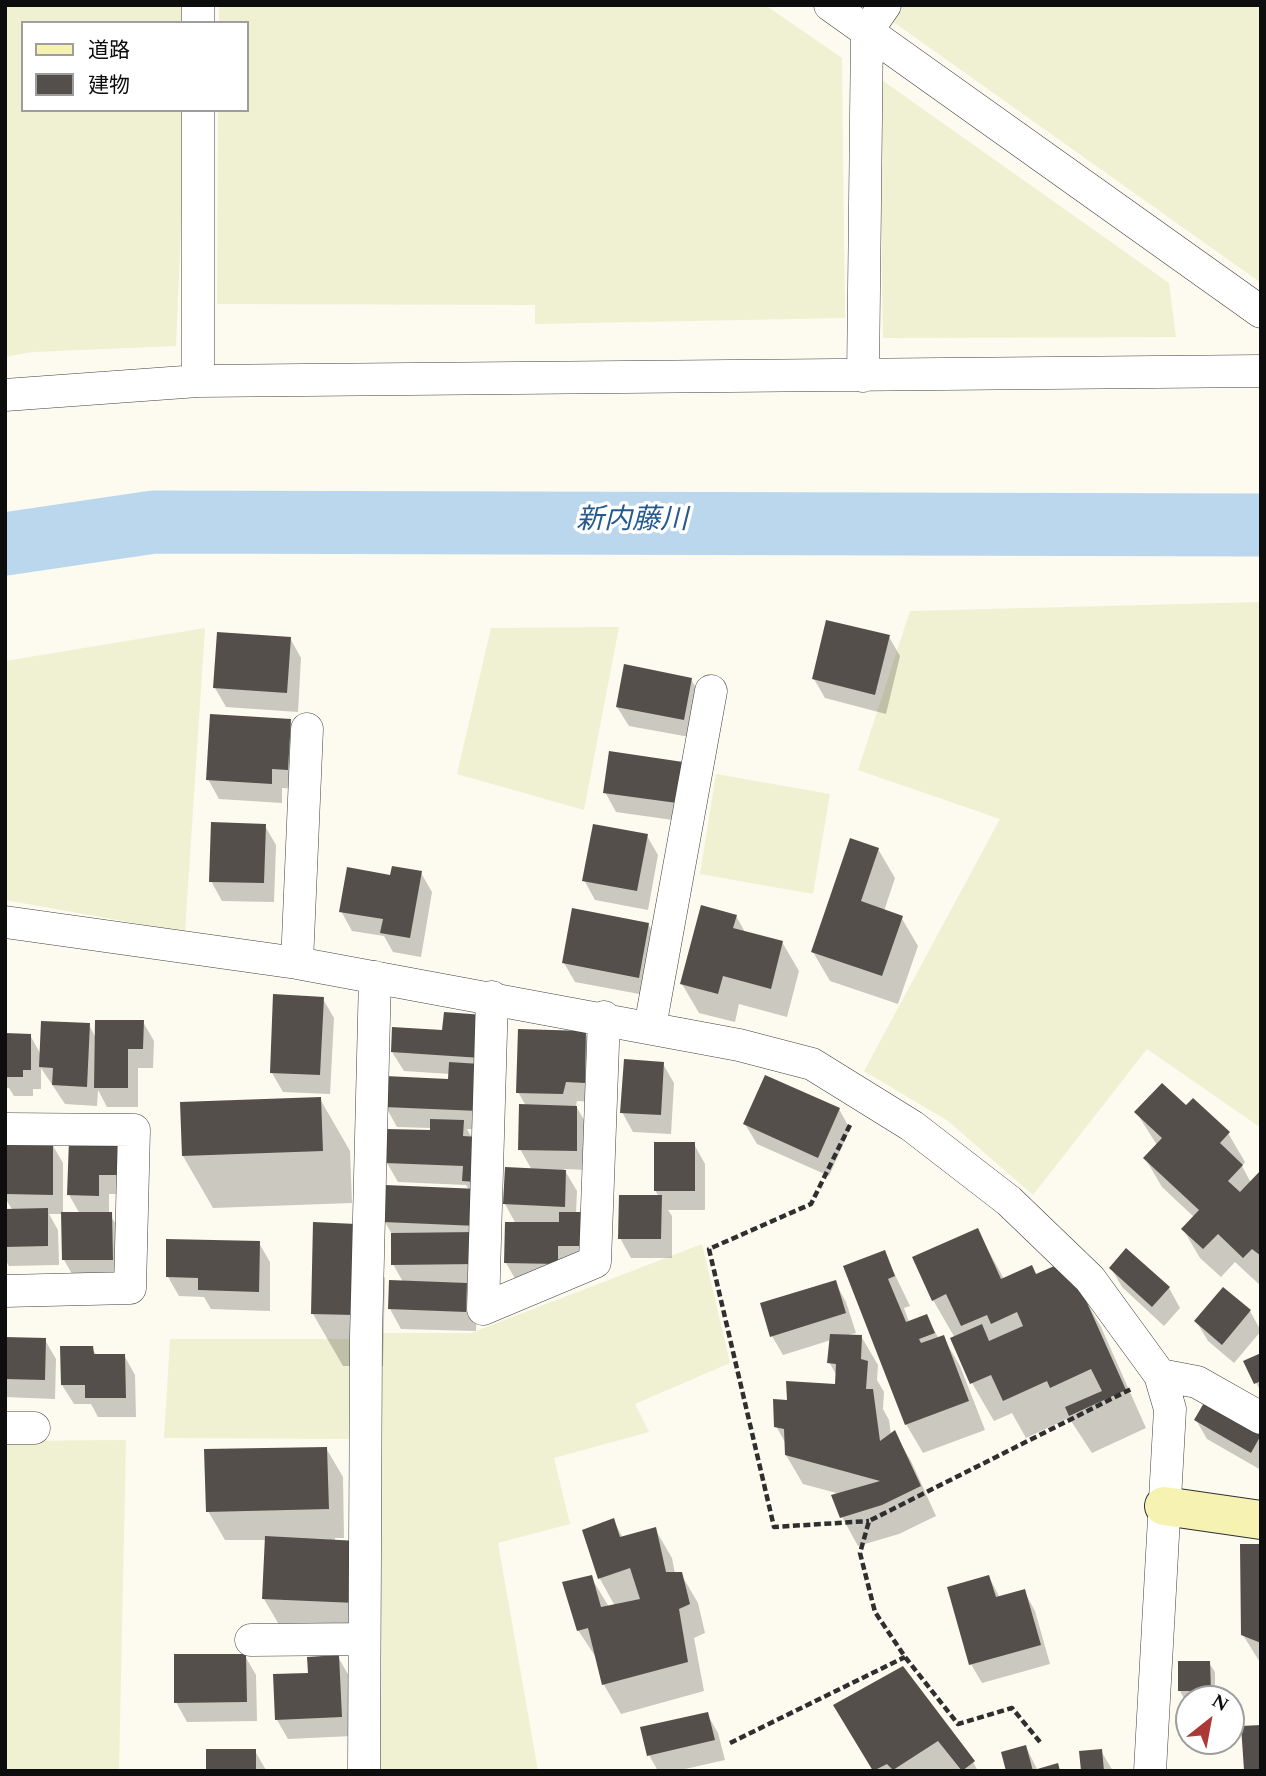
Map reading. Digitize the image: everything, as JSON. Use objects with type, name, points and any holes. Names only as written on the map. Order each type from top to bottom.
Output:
[{"type":"street","points":[[830,5],[1261,312]]},
{"type":"street","points":[[863,376],[867,31],[885,5]]},
{"type":"street","points":[[198,112],[198,381]]},
{"type":"street","points":[[5,394],[198,381],[1261,371]]},
{"type":"street","points":[[650,1027],[711,691]]},
{"type":"street","points":[[297,963],[307,729]]},
{"type":"street","points":[[5,922],[297,963],[650,1027],[812,1064],[912,1126],[1009,1201],[1090,1279],[1160,1375],[1170,1409],[1150,1771]]},
{"type":"street","points":[[364,1771],[363,1639],[375,977]]},
{"type":"street","points":[[492,997],[483,1309],[595,1262],[604,1017]]},
{"type":"street","points":[[5,1129],[134,1130],[130,1288],[5,1291]]},
{"type":"street","points":[[1160,1375],[1197,1382],[1261,1418]]},
{"type":"street","points":[[1164,1506],[1261,1520]]},
{"type":"street","points":[[251,1640],[363,1639]]},
{"type":"path","points":[[865,1096],[811,1204],[709,1249],[774,1527],[869,1521],[1160,1375]]},
{"type":"path","points":[[869,1521],[860,1553],[875,1612],[905,1657],[958,1724],[1012,1709],[1040,1742]]},
{"type":"path","points":[[730,1743],[905,1657]]},
{"type":"green space","points":[[5,5],[187,5],[187,21],[21,21],[21,112],[186,112],[176,346],[32,352],[5,357]]},
{"type":"green space","points":[[219,5],[765,5],[842,58],[845,318],[535,324],[535,305],[217,304],[218,112],[248,112],[248,21],[219,21]]},
{"type":"green space","points":[[903,5],[1261,5],[1261,283],[892,21]]},
{"type":"green space","points":[[879,78],[1169,283],[1176,337],[883,338]]},
{"type":"green space","points":[[1261,602],[1261,1128],[1147,1049],[1033,1195],[948,1121],[864,1071],[1000,819],[858,770],[910,611]]},
{"type":"green space","points":[[619,627],[584,810],[457,774],[491,628]]},
{"type":"green space","points":[[205,628],[185,932],[5,900],[5,661]]},
{"type":"green space","points":[[716,774],[830,794],[813,894],[700,874]]},
{"type":"green space","points":[[702,1244],[730,1363],[635,1404],[649,1432],[554,1458],[570,1524],[498,1543],[538,1771],[377,1771],[375,1333],[471,1333]]},
{"type":"green space","points":[[170,1339],[353,1339],[355,1439],[164,1438]]},
{"type":"green space","points":[[126,1440],[119,1771],[5,1771],[5,1441]]},
{"type":"building","points":[[826,620],[890,635],[875,695],[812,679]]},
{"type":"building","points":[[217,632],[291,637],[287,693],[213,688]]},
{"type":"building","points":[[624,664],[692,678],[684,720],[616,707]]},
{"type":"building","points":[[210,714],[291,719],[288,770],[272,769],[272,784],[206,780]]},
{"type":"building","points":[[609,751],[683,762],[677,803],[603,793]]},
{"type":"building","points":[[211,822],[266,824],[264,883],[209,882]]},
{"type":"building","points":[[593,824],[648,834],[637,891],[582,881]]},
{"type":"building","points":[[850,838],[879,848],[861,901],[903,916],[882,976],[811,952]]},
{"type":"building","points":[[392,866],[422,871],[410,938],[380,933],[383,919],[339,912],[347,867],[390,875]]},
{"type":"building","points":[[701,905],[737,915],[733,928],[783,941],[771,989],[723,976],[718,994],[680,984]]},
{"type":"building","points":[[572,908],[649,923],[639,978],[562,963]]},
{"type":"building","points":[[273,994],[324,997],[320,1075],[270,1073]]},
{"type":"building","points":[[444,1012],[484,1015],[481,1058],[391,1052],[392,1027],[442,1030]]},
{"type":"building","points":[[95,1020],[144,1020],[143,1049],[128,1049],[128,1088],[94,1088]]},
{"type":"building","points":[[41,1021],[90,1023],[87,1087],[52,1085],[53,1068],[39,1067]]},
{"type":"building","points":[[518,1029],[586,1031],[585,1083],[566,1082],[563,1094],[516,1093]]},
{"type":"building","points":[[5,1033],[31,1034],[31,1070],[23,1070],[23,1077],[5,1077]]},
{"type":"building","points":[[624,1059],[664,1062],[661,1115],[620,1113]]},
{"type":"building","points":[[449,1062],[480,1064],[479,1111],[384,1107],[385,1076],[448,1079]]},
{"type":"building","points":[[765,1075],[840,1108],[818,1158],[743,1124]]},
{"type":"building","points":[[1162,1083],[1186,1105],[1193,1098],[1230,1132],[1220,1143],[1243,1165],[1228,1181],[1240,1192],[1261,1170],[1261,1256],[1252,1249],[1243,1258],[1218,1234],[1203,1249],[1181,1229],[1199,1210],[1143,1158],[1162,1138],[1134,1112]]},
{"type":"building","points":[[321,1097],[323,1151],[182,1156],[180,1102]]},
{"type":"building","points":[[519,1104],[577,1106],[577,1151],[518,1150]]},
{"type":"building","points":[[430,1119],[464,1120],[463,1136],[478,1137],[476,1182],[462,1181],[463,1166],[385,1163],[386,1129],[430,1130]]},
{"type":"building","points":[[69,1140],[120,1142],[119,1175],[99,1175],[99,1196],[67,1195]]},
{"type":"building","points":[[5,1142],[53,1142],[53,1195],[5,1194]]},
{"type":"building","points":[[654,1142],[695,1142],[695,1191],[654,1191]]},
{"type":"building","points":[[505,1167],[566,1170],[565,1207],[503,1204]]},
{"type":"building","points":[[385,1185],[479,1189],[478,1226],[383,1222]]},
{"type":"building","points":[[619,1195],[662,1195],[661,1239],[618,1239]]},
{"type":"building","points":[[48,1208],[48,1246],[5,1247],[5,1209]]},
{"type":"building","points":[[61,1212],[112,1212],[113,1260],[62,1260]]},
{"type":"building","points":[[559,1212],[590,1212],[590,1246],[558,1246],[558,1264],[504,1263],[505,1222],[559,1222]]},
{"type":"building","points":[[313,1222],[356,1224],[354,1315],[311,1314]]},
{"type":"building","points":[[978,1228],[1001,1279],[1032,1265],[1036,1274],[1059,1264],[1080,1287],[1126,1390],[1069,1416],[1065,1407],[1102,1391],[1091,1369],[1050,1388],[1047,1381],[1003,1401],[991,1375],[970,1384],[950,1338],[982,1324],[989,1341],[1023,1326],[1017,1312],[991,1324],[987,1315],[961,1326],[946,1294],[932,1301],[912,1257]]},
{"type":"building","points":[[476,1232],[477,1264],[391,1265],[391,1233]]},
{"type":"building","points":[[166,1239],[260,1241],[259,1292],[198,1290],[198,1278],[166,1277]]},
{"type":"building","points":[[1126,1248],[1170,1287],[1152,1307],[1109,1268]]},
{"type":"building","points":[[885,1250],[895,1276],[888,1279],[906,1322],[927,1314],[935,1333],[919,1339],[921,1343],[944,1335],[969,1401],[905,1425],[843,1266]]},
{"type":"building","points":[[389,1280],[467,1283],[466,1312],[388,1309]]},
{"type":"building","points":[[836,1280],[846,1313],[770,1337],[760,1303]]},
{"type":"building","points":[[1223,1287],[1251,1310],[1222,1345],[1194,1321]]},
{"type":"building","points":[[830,1334],[862,1335],[861,1359],[868,1361],[866,1389],[873,1389],[880,1441],[895,1430],[921,1486],[882,1505],[840,1518],[831,1495],[880,1481],[785,1455],[784,1429],[774,1427],[773,1399],[787,1400],[786,1381],[835,1384],[836,1364],[827,1363]]},
{"type":"building","points":[[5,1337],[46,1338],[45,1380],[5,1379]]},
{"type":"building","points":[[60,1346],[93,1346],[94,1354],[125,1354],[126,1398],[85,1398],[85,1385],[61,1385]]},
{"type":"building","points":[[1261,1353],[1261,1381],[1254,1384],[1243,1361]]},
{"type":"building","points":[[1212,1389],[1261,1418],[1261,1435],[1251,1453],[1194,1420]]},
{"type":"building","points":[[327,1447],[329,1509],[206,1512],[204,1449]]},
{"type":"building","points":[[614,1518],[620,1537],[656,1527],[666,1572],[682,1572],[690,1604],[679,1609],[688,1662],[602,1685],[588,1628],[577,1631],[562,1582],[592,1575],[601,1607],[640,1599],[630,1568],[598,1579],[582,1530]]},
{"type":"building","points":[[265,1536],[358,1541],[356,1603],[262,1599]]},
{"type":"building","points":[[1240,1544],[1261,1544],[1261,1643],[1241,1635]]},
{"type":"building","points":[[989,1575],[996,1597],[1025,1589],[1041,1645],[969,1665],[947,1587]]},
{"type":"building","points":[[174,1654],[246,1654],[247,1702],[174,1703]]},
{"type":"building","points":[[339,1655],[342,1717],[275,1720],[273,1674],[308,1673],[307,1657]]},
{"type":"building","points":[[1178,1661],[1210,1661],[1211,1685],[1178,1685]]},
{"type":"building","points":[[903,1666],[975,1761],[962,1771],[938,1741],[893,1770],[887,1764],[873,1771],[833,1705]]},
{"type":"building","points":[[708,1712],[715,1740],[647,1756],[640,1727]]},
{"type":"building","points":[[1261,1725],[1261,1769],[1244,1770],[1245,1726]]},
{"type":"building","points":[[1026,1745],[1033,1771],[1006,1771],[1001,1752]]},
{"type":"building","points":[[206,1749],[256,1749],[256,1771],[206,1771]]},
{"type":"building","points":[[1102,1749],[1104,1771],[1081,1771],[1079,1751]]},
{"type":"building","points":[[1058,1763],[1060,1771],[1034,1771],[1034,1770]]},
{"type":"waterway","name":"新内藤川","points":[[5,544],[154,522],[1261,525]]}]
